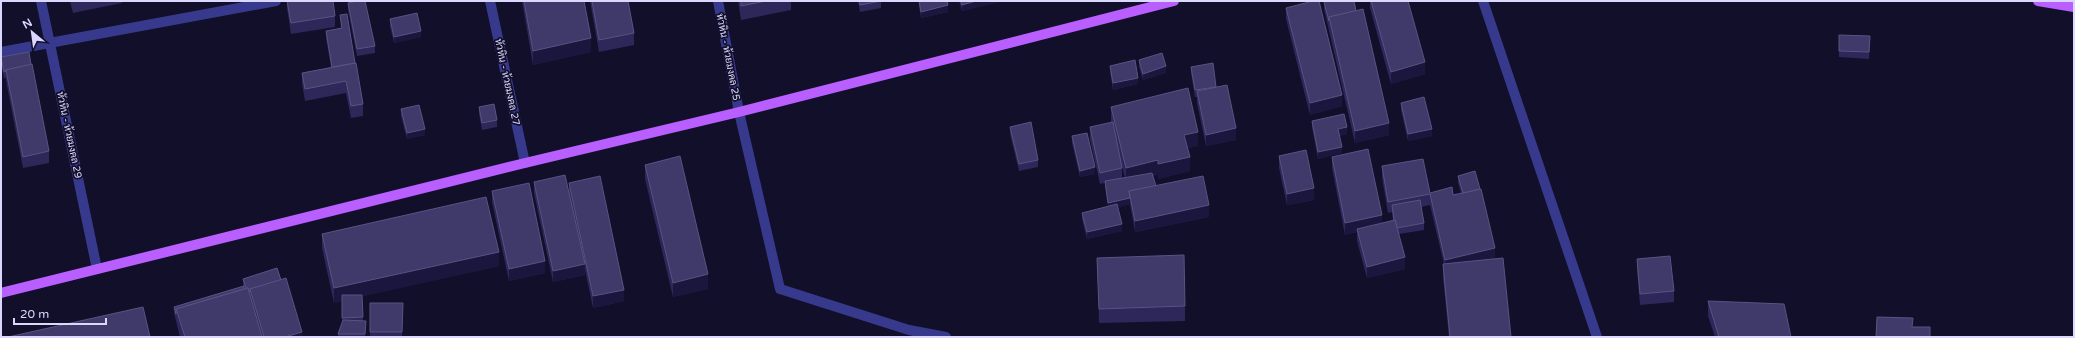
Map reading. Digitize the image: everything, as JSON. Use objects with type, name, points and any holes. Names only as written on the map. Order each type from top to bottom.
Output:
[{"type":"main road","points":[[1,293],[525,163],[739,112],[1174,1]]},
{"type":"main road","points":[[2038,1],[2074,7]]},
{"type":"street","name":"หัวหิน - ห้วยมงคล 29","points":[[41,1],[97,269]]},
{"type":"street","name":"หัวหิน - ห้วยมงคล 27","points":[[490,1],[525,163]]},
{"type":"street","name":"หัวหิน - ห้วยมงคล 25","points":[[718,1],[739,112],[780,289],[909,334]]},
{"type":"street","points":[[1482,1],[1597,337]]},
{"type":"street","points":[[1,52],[270,2]]},
{"type":"street","points":[[909,334],[946,337]]},
{"type":"building","points":[[287,1],[333,1],[335,16],[291,23]]},
{"type":"building","points":[[365,1],[375,46],[357,49],[348,3]]},
{"type":"building","points":[[524,1],[584,1],[591,38],[533,51]]},
{"type":"building","points":[[592,1],[628,1],[634,33],[599,40]]},
{"type":"building","points":[[741,1],[766,1],[741,6]]},
{"type":"building","points":[[859,1],[881,1],[860,5]]},
{"type":"building","points":[[919,1],[947,1],[948,5],[921,12]]},
{"type":"building","points":[[961,1],[976,1],[962,5]]},
{"type":"building","points":[[1313,1],[1319,1],[1342,95],[1310,103],[1286,8]]},
{"type":"building","points":[[1354,1],[1356,11],[1329,17],[1329,21],[1324,2]]},
{"type":"building","points":[[1371,1],[1408,1],[1425,62],[1391,72]]},
{"type":"building","points":[[1363,9],[1389,123],[1355,131],[1329,17]]},
{"type":"building","points":[[417,13],[421,31],[394,37],[390,19]]},
{"type":"building","points":[[347,14],[355,63],[332,67],[326,31],[342,28],[340,15]]},
{"type":"building","points":[[1839,35],[1870,36],[1869,52],[1839,51]]},
{"type":"building","points":[[29,52],[31,65],[6,70],[4,72],[1,57]]},
{"type":"building","points":[[1162,53],[1166,66],[1143,74],[1139,60]]},
{"type":"building","points":[[1135,60],[1138,78],[1113,83],[1110,66]]},
{"type":"building","points":[[356,63],[363,104],[351,106],[346,81],[305,89],[302,73]]},
{"type":"building","points":[[1213,63],[1216,87],[1195,90],[1191,67]]},
{"type":"building","points":[[32,64],[49,151],[23,157],[6,70]]},
{"type":"building","points":[[1227,85],[1236,128],[1206,135],[1197,91]]},
{"type":"building","points":[[1188,88],[1198,132],[1184,135],[1190,157],[1158,164],[1158,160],[1126,168],[1111,107]]},
{"type":"building","points":[[1424,97],[1432,129],[1408,134],[1401,103]]},
{"type":"building","points":[[494,104],[497,120],[482,123],[479,107]]},
{"type":"building","points":[[419,105],[425,129],[407,133],[401,109]]},
{"type":"building","points":[[1344,114],[1347,127],[1338,129],[1342,147],[1318,152],[1312,121]]},
{"type":"building","points":[[1031,122],[1038,160],[1019,164],[1010,127]]},
{"type":"building","points":[[1113,122],[1122,168],[1100,173],[1090,127]]},
{"type":"building","points":[[1087,133],[1095,167],[1080,171],[1072,136]]},
{"type":"building","points":[[1368,149],[1382,215],[1345,223],[1332,157]]},
{"type":"building","points":[[1306,150],[1314,188],[1287,194],[1279,156]]},
{"type":"building","points":[[680,156],[708,274],[673,283],[645,165]]},
{"type":"building","points":[[1423,159],[1430,193],[1452,187],[1453,195],[1481,189],[1495,248],[1445,260],[1430,194],[1388,202],[1382,166]]},
{"type":"building","points":[[1475,171],[1480,189],[1463,193],[1458,176]]},
{"type":"building","points":[[1152,173],[1156,186],[1129,191],[1130,198],[1108,203],[1105,181]]},
{"type":"building","points":[[565,175],[585,264],[553,271],[534,182]]},
{"type":"building","points":[[600,176],[624,290],[593,296],[569,183]]},
{"type":"building","points":[[1203,176],[1209,205],[1135,221],[1129,191]]},
{"type":"building","points":[[529,183],[545,261],[509,269],[492,191]]},
{"type":"building","points":[[486,197],[499,252],[334,288],[322,234]]},
{"type":"building","points":[[1420,200],[1424,223],[1397,228],[1394,220],[1392,205]]},
{"type":"building","points":[[1117,204],[1122,224],[1087,232],[1082,213]]},
{"type":"building","points":[[1395,220],[1405,257],[1367,267],[1357,229]]},
{"type":"building","points":[[1184,255],[1185,306],[1099,309],[1097,258]]},
{"type":"building","points":[[1670,256],[1674,291],[1640,294],[1637,259]]},
{"type":"building","points":[[1503,258],[1511,337],[1450,337],[1443,264]]},
{"type":"building","points":[[277,268],[281,280],[250,289],[250,292],[248,288],[246,288],[243,279]]},
{"type":"building","points":[[286,278],[302,332],[285,337],[264,337],[250,289]]},
{"type":"building","points":[[244,286],[244,289],[176,309],[176,314],[174,307]]},
{"type":"building","points":[[248,288],[262,337],[185,337],[176,309]]},
{"type":"building","points":[[342,295],[362,295],[363,317],[342,318]]},
{"type":"building","points":[[1708,301],[1784,304],[1791,337],[1719,337]]},
{"type":"building","points":[[370,303],[403,303],[402,332],[370,332]]},
{"type":"building","points":[[143,307],[150,337],[8,337]]},
{"type":"building","points":[[1877,317],[1913,318],[1912,327],[1930,327],[1930,337],[1876,337]]},
{"type":"building","points":[[343,320],[366,321],[365,334],[338,334]]}]
